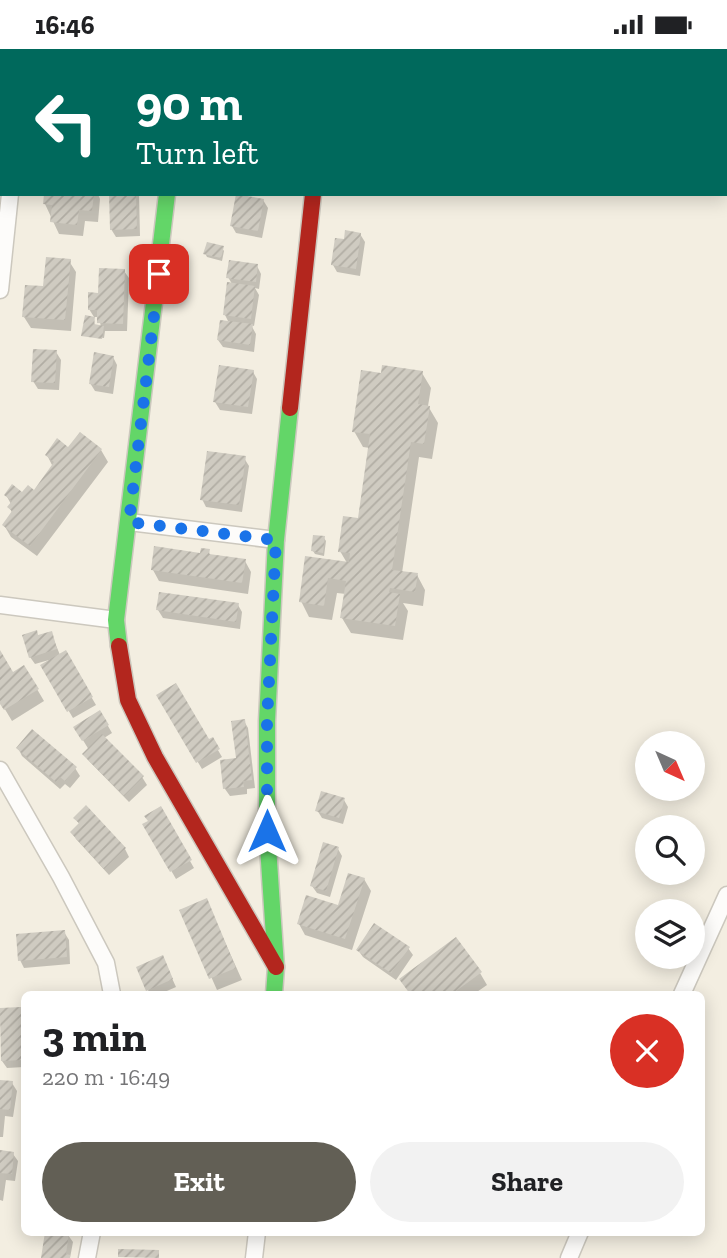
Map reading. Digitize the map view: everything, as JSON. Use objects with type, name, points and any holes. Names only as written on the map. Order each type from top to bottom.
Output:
[{"type":"street","points":[[0,290],[10,196]]},
{"type":"street","points":[[167,196],[116,620],[120,661],[128,700],[155,757],[276,967]]},
{"type":"street","points":[[274,991],[276,967],[267,831],[267,735],[276,540],[313,196]]},
{"type":"street","points":[[129,522],[276,540]]},
{"type":"street","points":[[0,605],[116,620]]},
{"type":"street","points":[[0,770],[106,963],[111,991]]},
{"type":"street","points":[[683,991],[727,895]]},
{"type":"street","points":[[87,1258],[91,1236]]},
{"type":"street","points":[[254,1258],[257,1236]]},
{"type":"street","points":[[569,1258],[578,1236]]},
{"type":"building","points":[[44,196],[94,196],[92,211],[79,210],[77,225],[50,222],[52,205],[43,204]]},
{"type":"building","points":[[109,196],[136,196],[137,229],[110,230]]},
{"type":"building","points":[[236,196],[264,199],[258,231],[230,226]]},
{"type":"building","points":[[345,230],[361,233],[356,269],[331,265],[335,238],[344,239]]},
{"type":"building","points":[[207,242],[224,246],[221,258],[203,254]]},
{"type":"building","points":[[46,257],[71,259],[65,320],[22,317],[25,285],[43,286]]},
{"type":"building","points":[[229,260],[258,264],[256,282],[226,278]]},
{"type":"building","points":[[99,268],[125,269],[123,324],[97,323],[97,310],[88,310],[88,292],[98,293]]},
{"type":"building","points":[[227,282],[255,286],[251,319],[223,315]]},
{"type":"building","points":[[85,315],[95,317],[94,324],[104,326],[102,339],[81,336]]},
{"type":"building","points":[[220,320],[253,324],[250,345],[217,340]]},
{"type":"building","points":[[33,349],[57,350],[55,383],[31,382]]},
{"type":"building","points":[[94,352],[114,356],[109,387],[89,384]]},
{"type":"building","points":[[219,365],[254,370],[248,407],[213,402]]},
{"type":"building","points":[[382,365],[423,371],[418,404],[430,406],[424,444],[411,442],[392,570],[418,573],[415,592],[390,588],[389,592],[400,594],[395,626],[340,618],[346,581],[328,578],[324,606],[299,602],[305,556],[349,562],[350,553],[338,552],[343,516],[358,518],[370,434],[352,432],[361,370],[381,373]]},
{"type":"building","points":[[80,432],[102,449],[30,546],[2,525],[12,511],[7,507],[12,501],[4,495],[12,484],[22,492],[28,485],[34,490],[54,462],[45,455],[57,438],[68,447]]},
{"type":"building","points":[[207,451],[246,456],[239,505],[200,500]]},
{"type":"building","points":[[313,535],[325,536],[323,553],[311,551]]},
{"type":"building","points":[[154,546],[200,553],[201,548],[210,549],[209,554],[246,559],[242,583],[151,570]]},
{"type":"building","points":[[159,592],[239,603],[236,622],[156,610]]},
{"type":"building","points":[[37,630],[38,635],[52,631],[57,649],[29,658],[22,635]]},
{"type":"building","points":[[0,650],[13,672],[24,665],[39,689],[4,710],[0,704]]},
{"type":"building","points":[[66,650],[93,697],[67,712],[40,665]]},
{"type":"building","points":[[176,683],[209,739],[213,737],[220,749],[196,763],[156,695]]},
{"type":"building","points":[[100,710],[109,725],[82,741],[73,727]]},
{"type":"building","points":[[245,719],[252,780],[243,781],[244,787],[223,789],[220,760],[236,758],[231,721]]},
{"type":"building","points":[[32,729],[77,767],[65,781],[60,777],[56,782],[16,748]]},
{"type":"building","points":[[102,734],[144,776],[124,796],[82,754]]},
{"type":"building","points":[[321,791],[345,798],[339,818],[315,811]]},
{"type":"building","points":[[86,805],[126,848],[104,869],[70,832],[79,823],[73,818]]},
{"type":"building","points":[[161,806],[192,860],[170,872],[142,824],[148,821],[144,816]]},
{"type":"building","points":[[323,842],[339,847],[326,891],[310,886]]},
{"type":"building","points":[[348,873],[365,878],[345,939],[297,924],[306,895],[338,905]]},
{"type":"building","points":[[207,898],[236,968],[209,979],[179,910]]},
{"type":"building","points":[[374,923],[410,947],[391,973],[356,950]]},
{"type":"building","points":[[65,930],[67,957],[18,961],[16,934]]},
{"type":"building","points":[[456,937],[482,972],[456,991],[408,991],[399,979]]},
{"type":"building","points":[[163,955],[173,979],[146,991],[136,967]]},
{"type":"building","points":[[21,1007],[21,1060],[1,1061],[0,1008]]},
{"type":"building","points":[[0,1080],[13,1081],[10,1110],[0,1109]]},
{"type":"building","points":[[0,1150],[14,1152],[12,1174],[0,1173]]},
{"type":"building","points":[[44,1236],[69,1236],[66,1254],[70,1255],[70,1258],[41,1258]]},
{"type":"building","points":[[118,1249],[159,1250],[159,1258],[118,1257]]},
{"type":"traffic: fast","points":[[119,646],[116,620],[167,196]]},
{"type":"traffic: fast","points":[[274,991],[276,967],[267,831],[267,721],[276,540],[290,408]]},
{"type":"traffic: jam","points":[[290,408],[313,196]]},
{"type":"traffic: jam","points":[[119,646],[128,700],[155,757],[276,967]]},
{"type":"route","points":[[159,274],[129,522],[276,540],[267,721],[267,831]]}]
